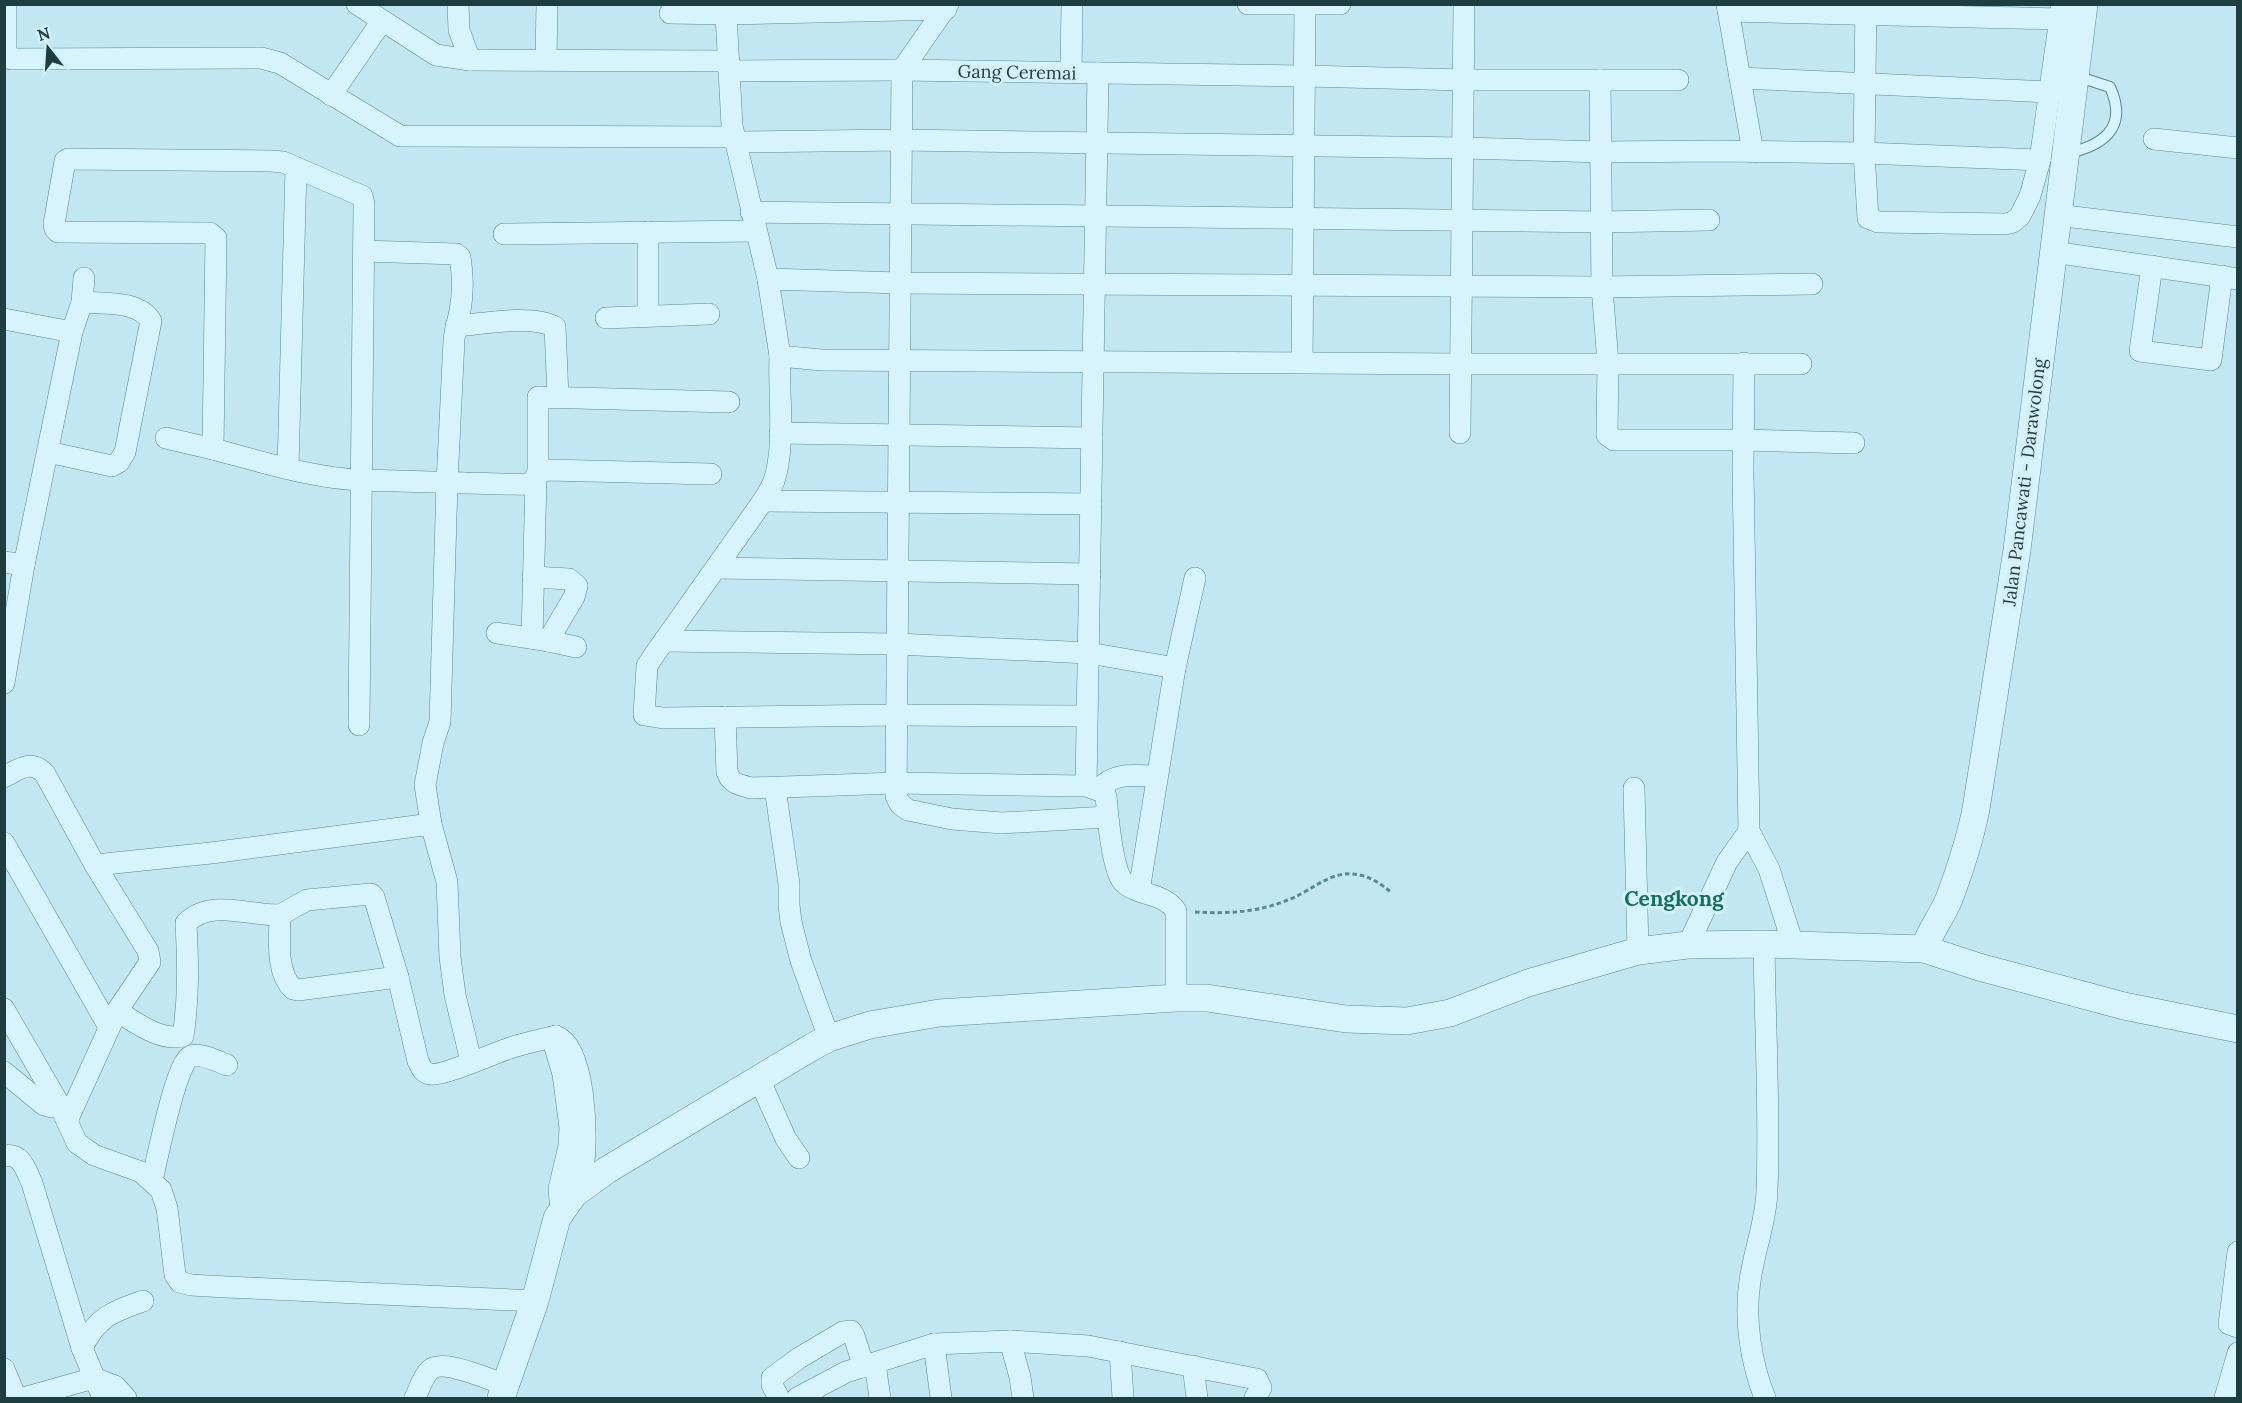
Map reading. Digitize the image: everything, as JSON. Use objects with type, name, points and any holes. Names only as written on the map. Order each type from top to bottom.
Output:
[{"type":"street","points":[[6,4],[5,52],[13,60],[261,58],[280,63],[400,136],[901,140],[2053,157]]},
{"type":"street","name":"Gang Ceremai","points":[[357,4],[436,55],[470,60],[902,70],[1305,75],[1464,80],[1678,80]]},
{"type":"street","points":[[458,4],[459,30],[470,60]]},
{"type":"street","points":[[546,60],[547,4]]},
{"type":"street","points":[[1071,72],[1072,4]]},
{"type":"street","points":[[1248,4],[1340,4]]},
{"type":"street","points":[[1460,433],[1464,220],[1464,4]]},
{"type":"street","name":"Jalan Pancawati - Darawolong","points":[[1924,949],[1928,936],[1948,900],[1971,835],[1976,809],[2017,550],[2053,252],[2057,214],[2053,157],[2075,76],[2084,4]]},
{"type":"street","points":[[1302,362],[1305,5]]},
{"type":"street","points":[[670,13],[727,9],[947,7]]},
{"type":"street","points":[[947,7],[902,70],[897,796],[900,804],[908,810],[952,819],[1002,823],[1107,817]]},
{"type":"street","points":[[1745,152],[1740,78],[1727,8],[1866,9],[2061,12],[2050,92],[2053,157],[2020,216],[2006,224],[1878,222],[1870,220],[1866,215],[1864,153],[1866,9]]},
{"type":"street","points":[[727,9],[731,116],[768,279],[780,356],[780,433],[776,471],[773,483],[763,501],[647,666],[644,715],[663,718],[896,715],[1087,716]]},
{"type":"street","points":[[331,95],[382,21]]},
{"type":"street","points":[[1092,788],[1087,716],[1098,73]]},
{"type":"street","points":[[1740,78],[2050,92]]},
{"type":"street","points":[[1600,80],[1602,287],[1608,363],[1606,429],[1610,438],[1854,443]]},
{"type":"street","points":[[2154,139],[2238,148]]},
{"type":"street","points":[[213,449],[216,238],[210,233],[58,232],[54,224],[63,165],[68,159],[271,160],[283,162],[362,196],[364,204],[363,480],[359,725]]},
{"type":"street","points":[[288,468],[296,168]]},
{"type":"street","points":[[504,234],[648,232],[753,221],[901,213],[1602,222],[1709,220]]},
{"type":"street","points":[[2057,214],[2238,237]]},
{"type":"street","points":[[648,232],[648,315]]},
{"type":"street","points":[[364,251],[456,254],[460,257],[462,272],[460,312],[456,326],[447,483],[441,722],[433,743],[425,785],[430,824],[447,882],[450,957],[455,995],[471,1061]]},
{"type":"street","points":[[2053,252],[2152,266],[2230,278],[2211,360],[2140,351],[2152,266]]},
{"type":"street","points":[[4,683],[14,564],[48,452],[72,332],[82,302],[84,278]]},
{"type":"street","points":[[768,279],[900,283],[1602,287],[1812,284]]},
{"type":"street","points":[[48,452],[112,466],[125,452],[151,321],[146,313],[137,307],[82,302]]},
{"type":"street","points":[[606,318],[709,314]]},
{"type":"street","points":[[4,319],[72,332]]},
{"type":"street","points":[[456,326],[528,321],[555,327],[558,397]]},
{"type":"street","points":[[780,356],[821,360],[1801,364]]},
{"type":"street","points":[[1744,363],[1743,440],[1749,831],[1769,868],[1793,944]]},
{"type":"street","points":[[540,639],[534,577],[538,398],[729,402]]},
{"type":"street","points":[[780,433],[1092,438]]},
{"type":"street","points":[[166,438],[288,468],[363,480],[518,485],[531,484],[537,476],[547,470],[711,474]]},
{"type":"street","points":[[763,501],[1091,504]]},
{"type":"street","points":[[716,568],[1090,574]]},
{"type":"street","points":[[534,577],[569,579],[577,586],[574,597],[540,639]]},
{"type":"street","points":[[1139,891],[1175,668],[1195,578]]},
{"type":"street","points":[[497,633],[576,647]]},
{"type":"street","points":[[664,641],[897,644],[1089,653],[1175,668]]},
{"type":"street","points":[[725,717],[729,779],[752,788],[896,783],[1092,788],[1113,777],[1157,776]]},
{"type":"street","points":[[4,777],[32,765],[39,767],[45,774],[94,865],[150,956],[147,969],[113,1019],[100,1050],[63,1112]]},
{"type":"street","points":[[775,788],[789,884],[791,922],[801,961],[828,1038]]},
{"type":"street","points":[[1092,788],[1106,796],[1107,817],[1120,876],[1131,888],[1164,900],[1176,911],[1176,998]]},
{"type":"street","points":[[1634,788],[1638,951]]},
{"type":"street","points":[[94,865],[211,853],[430,824]]},
{"type":"street","points":[[1688,945],[1727,862],[1749,831]]},
{"type":"street","points":[[4,843],[113,1019],[175,1038],[183,1036],[187,1013],[189,972],[186,923],[192,916],[209,911],[231,909],[265,915],[280,915],[308,900],[371,894],[374,897],[398,977],[418,1061],[423,1071],[440,1075],[471,1061],[556,1036],[554,1044],[563,1074],[585,1131],[583,1168],[549,1243],[535,1301],[503,1392],[452,1367],[439,1365],[428,1372],[415,1398]]},
{"type":"street","points":[[280,915],[281,962],[285,979],[293,988],[298,990],[398,977]]},
{"type":"street","points":[[1764,944],[1768,1112],[1766,1205],[1750,1282],[1748,1312],[1759,1383],[1765,1398]]},
{"type":"street","points":[[567,1202],[598,1175],[828,1038],[870,1025],[939,1013],[1207,998],[1346,1019],[1407,1021],[1450,1013],[1540,980],[1638,951],[1688,945],[1793,944],[1924,949],[1979,967],[2124,1006],[2238,1029]]},
{"type":"street","points":[[5,1011],[63,1112],[77,1143],[86,1150],[141,1172],[152,1180],[164,1195],[176,1275],[177,1279],[184,1284],[535,1301]]},
{"type":"street","points":[[175,1038],[187,1058]]},
{"type":"street","points":[[152,1180],[174,1086],[183,1064],[187,1058],[198,1056],[227,1065]]},
{"type":"street","points":[[4,1072],[44,1105],[63,1112]]},
{"type":"street","points":[[759,1079],[786,1139],[799,1158]]},
{"type":"street","points":[[4,1156],[10,1154],[22,1161],[32,1183],[82,1348],[103,1398]]},
{"type":"street","points":[[2238,1252],[2229,1324],[2238,1327]]},
{"type":"street","points":[[82,1348],[90,1332],[100,1320],[112,1312],[143,1301]]},
{"type":"street","points":[[779,1398],[772,1385],[772,1378],[799,1358],[843,1332],[851,1331],[870,1365],[880,1398]]},
{"type":"street","points":[[1010,1341],[1023,1398]]},
{"type":"street","points":[[806,1396],[846,1372],[934,1344],[1010,1341],[1088,1346],[1257,1379],[1261,1388],[1255,1398]]},
{"type":"street","points":[[934,1344],[941,1398]]},
{"type":"street","points":[[1120,1352],[1123,1398]]},
{"type":"street","points":[[2225,1398],[2238,1353]]},
{"type":"street","points":[[1192,1366],[1203,1398]]},
{"type":"street","points":[[4,1369],[16,1398]]},
{"type":"street","points":[[24,1398],[94,1378],[115,1386],[126,1398]]},
{"type":"lane","points":[[2053,157],[2097,145],[2108,136],[2116,116],[2116,106],[2110,87],[2075,76]]},
{"type":"path","points":[[1176,911],[1227,914],[1255,910],[1295,897],[1325,881],[1349,873],[1377,881],[1392,893]]},
{"type":"district","name":"Cengkong","points":[[1674,898]]}]
